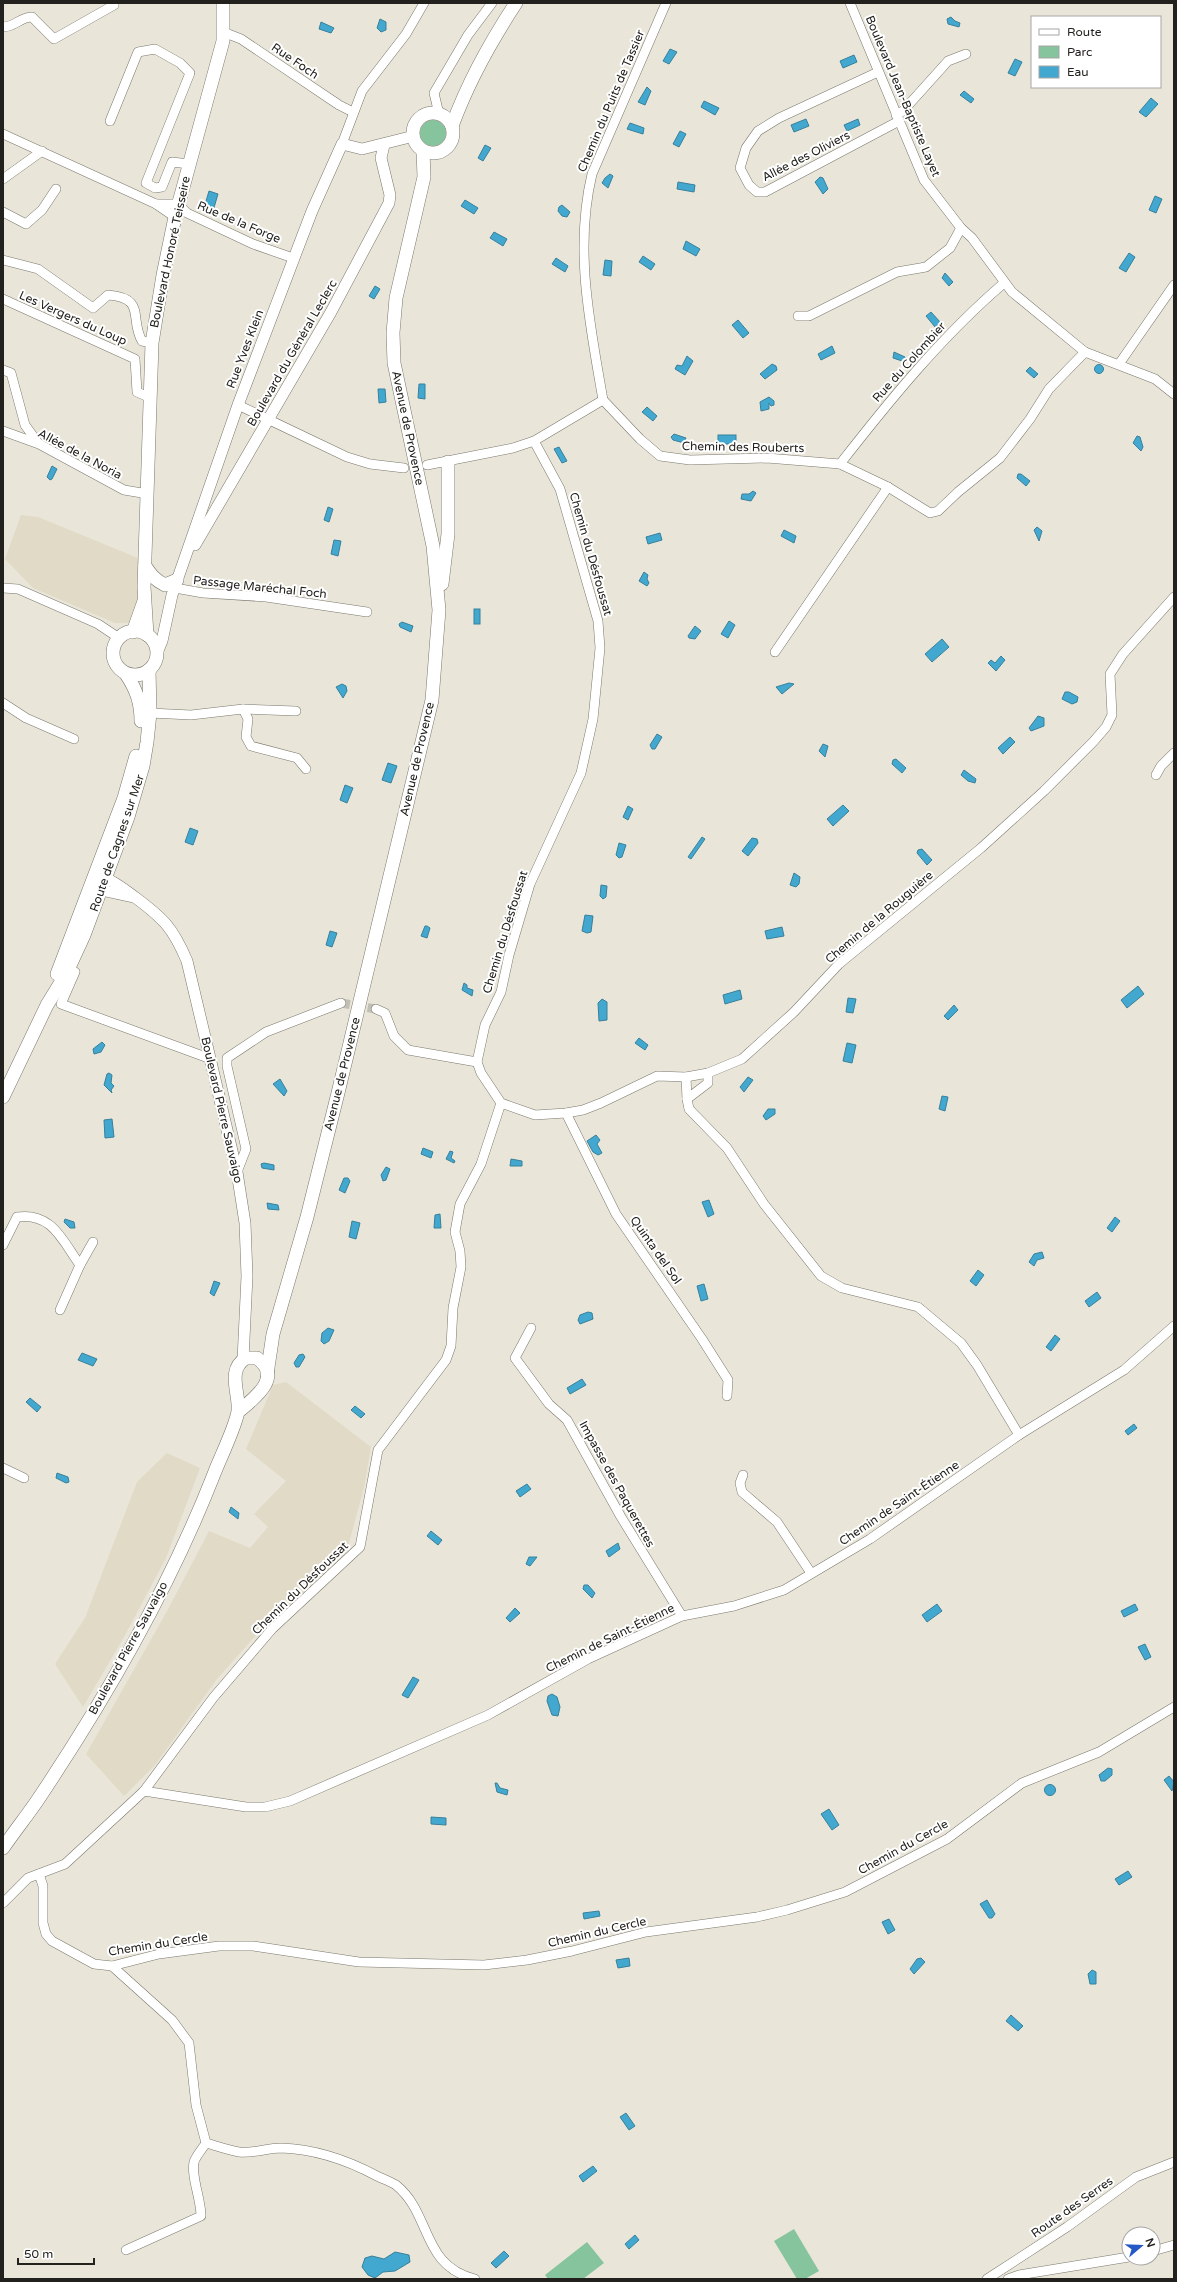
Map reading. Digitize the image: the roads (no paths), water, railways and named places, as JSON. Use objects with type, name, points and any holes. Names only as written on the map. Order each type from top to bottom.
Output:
[{"type":"main road","name":"Boulevard Honoré Teisseire","points":[[147,636],[144,601],[152,343],[163,275],[177,211],[223,41],[222,3]]},
{"type":"main road","points":[[463,96],[440,115],[426,115],[420,118],[414,129],[414,136],[415,142],[424,151],[440,152],[450,144],[453,138],[452,126],[463,96],[501,26],[516,3]]},
{"type":"main road","points":[[440,115],[452,126]]},
{"type":"main road","name":"Avenue de Provence","points":[[267,1374],[273,1334],[306,1217],[336,1100],[432,700],[440,610],[433,546],[394,363],[393,333],[396,298],[424,177],[424,151]]},
{"type":"main road","name":"Avenue de Provence","points":[[424,177],[440,152]]},
{"type":"main road","points":[[440,610],[448,534],[448,462]]},
{"type":"main road","points":[[145,566],[152,577],[158,582],[165,584],[176,584]]},
{"type":"main road","name":"Boulevard Honoré Teisseire","points":[[133,632],[144,601]]},
{"type":"main road","points":[[133,632],[147,636],[156,646],[157,653],[153,666],[149,670],[134,676],[126,674],[119,669],[113,654],[114,646],[119,638],[125,634],[133,632]]},
{"type":"main road","name":"Route de Cagnes sur Mer","points":[[3,1097],[102,884],[128,817],[141,773],[150,713],[149,670]]},
{"type":"main road","name":"Route de Cagnes sur Mer","points":[[64,966],[72,934],[124,798],[135,764],[141,720],[140,704],[137,691],[126,674]]},
{"type":"main road","points":[[72,934],[81,925],[93,892],[102,884]]},
{"type":"main road","name":"Avenue de Provence","points":[[250,1359],[273,1334]]},
{"type":"main road","points":[[250,1359],[265,1365],[267,1374],[266,1384],[261,1393],[254,1398],[245,1398],[237,1393],[234,1381],[236,1370],[250,1359]]},
{"type":"main road","name":"Boulevard Pierre Sauvaigo","points":[[3,1848],[64,1758],[118,1672],[150,1614],[203,1501],[238,1412],[237,1393]]},
{"type":"main road","name":"Boulevard Pierre Sauvaigo","points":[[238,1412],[254,1398]]},
{"type":"street","points":[[3,27],[9,27],[24,17],[32,17],[54,39],[114,5],[112,3]]},
{"type":"street","points":[[414,136],[384,145],[362,149],[342,144],[362,91],[406,34],[424,3]]},
{"type":"street","points":[[440,115],[435,106],[434,93],[468,35],[492,3]]},
{"type":"street","name":"Chemin du Puits de Tassier","points":[[603,400],[586,306],[584,252],[586,196],[592,174],[666,3]]},
{"type":"street","name":"Boulevard Jean-Baptiste Layet","points":[[850,3],[924,180],[961,228],[972,238],[1012,292],[1085,352]]},
{"type":"street","name":"Rue Foch","points":[[223,32],[241,39],[353,112]]},
{"type":"street","points":[[110,121],[138,52],[155,49],[180,62],[190,73],[146,183],[155,188],[162,187],[172,162],[189,164]]},
{"type":"street","name":"Allée des Oliviers","points":[[878,72],[779,118],[758,131],[746,148],[740,168],[749,185],[757,192],[765,192],[897,118],[948,61],[966,54]]},
{"type":"street","points":[[3,134],[156,204],[177,211]]},
{"type":"street","name":"Rue Yves Klein","points":[[182,566],[238,405],[293,258],[342,144]]},
{"type":"street","name":"Boulevard du Général Leclerc","points":[[182,566],[335,306],[389,203],[390,195],[380,158],[384,145]]},
{"type":"street","points":[[3,178],[42,151]]},
{"type":"street","points":[[3,212],[26,224],[42,210],[56,189]]},
{"type":"street","name":"Rue de la Forge","points":[[177,211],[187,213],[252,244],[293,258]]},
{"type":"street","points":[[798,316],[809,316],[897,272],[926,267],[950,248],[961,228]]},
{"type":"street","points":[[3,260],[38,269],[92,308],[108,296],[117,296],[131,303],[136,311],[136,332],[142,341],[152,343]]},
{"type":"street","name":"Rue du Colombier","points":[[840,464],[885,406],[968,313],[1004,283]]},
{"type":"street","points":[[1120,364],[1174,285]]},
{"type":"street","name":"Les Vergers du Loup","points":[[3,299],[135,359],[137,392],[151,398]]},
{"type":"street","points":[[1085,352],[1120,364],[1155,379],[1174,394]]},
{"type":"street","name":"Chemin des Rouberts","points":[[603,400],[640,439],[660,456],[690,460],[767,458],[840,464],[888,487],[930,514],[938,512],[958,492],[1000,458],[1030,419],[1049,389],[1085,352]]},
{"type":"street","points":[[3,370],[11,373],[25,424],[39,444]]},
{"type":"street","points":[[427,466],[513,448],[534,440],[603,400]]},
{"type":"street","points":[[238,405],[347,457],[370,464],[404,468]]},
{"type":"street","name":"Allée de la Noria","points":[[3,430],[39,444],[124,490],[148,494]]},
{"type":"street","name":"Chemin du Désfoussat","points":[[477,1062],[485,1026],[501,992],[509,955],[530,884],[580,773],[593,720],[599,662],[598,621],[560,489],[534,440]]},
{"type":"street","points":[[775,652],[888,487]]},
{"type":"street","points":[[203,505],[215,510]]},
{"type":"street","points":[[157,653],[162,640],[165,621],[182,566]]},
{"type":"street","name":"Passage Maréchal Foch","points":[[176,584],[203,593],[266,597],[367,612]]},
{"type":"street","points":[[3,588],[18,589],[98,624],[119,638]]},
{"type":"street","name":"Chemin de la Rouguière","points":[[501,1103],[535,1115],[566,1113],[583,1110],[657,1076],[686,1077],[708,1073],[742,1059],[794,1012],[839,964],[981,848],[1065,770],[1106,727],[1112,715],[1110,674],[1123,654],[1174,597]]},
{"type":"street","points":[[147,636],[154,632],[165,621]]},
{"type":"street","points":[[3,703],[26,718],[74,739]]},
{"type":"street","points":[[150,713],[191,715],[243,709],[296,711]]},
{"type":"street","points":[[243,709],[248,719],[246,737],[251,746],[297,758],[306,769]]},
{"type":"street","points":[[1156,775],[1161,766],[1174,753]]},
{"type":"street","points":[[102,884],[100,873],[131,786],[135,764]]},
{"type":"street","name":"Boulevard Pierre Sauvaigo","points":[[102,884],[116,882],[154,910],[168,924],[179,941],[187,961],[237,1172],[245,1223],[247,1276],[244,1344],[250,1359]]},
{"type":"street","points":[[64,966],[75,972],[61,1004],[210,1059]]},
{"type":"street","points":[[237,1172],[246,1149],[226,1066],[227,1058],[266,1032],[341,1003]]},
{"type":"street","points":[[376,1009],[385,1013],[394,1036],[408,1050],[477,1062],[481,1073],[501,1103]]},
{"type":"street","points":[[687,1098],[708,1083],[708,1073]]},
{"type":"street","points":[[686,1077],[689,1109],[712,1135],[727,1148],[764,1204],[821,1276],[842,1288],[918,1307],[961,1343],[977,1365],[1019,1435]]},
{"type":"street","name":"Chemin du Désfoussat","points":[[3,1903],[28,1878],[65,1864],[144,1791],[213,1698],[272,1629],[360,1547],[378,1450],[446,1360],[451,1346],[453,1308],[461,1267],[460,1251],[455,1232],[460,1204],[481,1164],[501,1103]]},
{"type":"street","name":"Quinta del Sol","points":[[566,1113],[616,1214],[698,1332],[728,1380],[727,1396]]},
{"type":"street","points":[[3,1245],[17,1217],[28,1215],[41,1218],[52,1226],[80,1265]]},
{"type":"street","points":[[60,1310],[80,1265],[93,1242]]},
{"type":"street","name":"Chemin de Saint-Étienne","points":[[144,1791],[246,1807],[265,1807],[290,1801],[488,1715],[588,1658],[682,1616],[734,1606],[784,1590],[870,1539],[1019,1435],[1124,1370],[1174,1326]]},
{"type":"street","name":"Impasse des Paquerettes","points":[[531,1328],[515,1358],[549,1404],[567,1420],[620,1517],[682,1616]]},
{"type":"street","points":[[3,1468],[24,1478]]},
{"type":"street","points":[[742,1475],[740,1483],[742,1492],[777,1522],[811,1573]]},
{"type":"street","name":"Chemin du Cercle","points":[[39,1874],[43,1886],[43,1922],[46,1934],[52,1941],[94,1964],[112,1966],[159,1954],[232,1946],[260,1947],[359,1962],[484,1965],[528,1960],[572,1951],[646,1932],[757,1917],[787,1910],[845,1892],[947,1839],[1022,1784],[1099,1752],[1174,1707]]},
{"type":"street","points":[[112,1966],[172,2020],[188,2043],[196,2105],[206,2143],[194,2161],[195,2178],[201,2202],[201,2216],[126,2250]]},
{"type":"street","points":[[206,2143],[239,2152],[281,2148],[312,2152],[347,2161],[396,2186],[415,2208],[428,2239],[450,2269],[462,2276],[475,2279]]},
{"type":"street","name":"Route des Serres","points":[[987,2279],[1068,2227],[1136,2177],[1174,2162]]},
{"type":"street","points":[[1161,2249],[1174,2245]]},
{"type":"street","points":[[1008,2279],[1019,2275],[1121,2258]]},
{"type":"water","points":[[951,17],[960,23],[959,27],[948,24],[947,19]]},
{"type":"water","points":[[380,19],[386,22],[386,30],[381,32],[377,28]]},
{"type":"water","points":[[321,22],[334,28],[331,33],[319,29]]},
{"type":"water","points":[[670,49],[677,52],[669,64],[663,61]]},
{"type":"water","points":[[854,55],[857,62],[843,68],[840,61]]},
{"type":"water","points":[[1015,59],[1022,62],[1015,76],[1008,73]]},
{"type":"water","points":[[647,87],[651,91],[645,105],[638,102]]},
{"type":"water","points":[[964,91],[974,99],[971,103],[960,95]]},
{"type":"water","points":[[1151,98],[1158,104],[1146,117],[1139,112]]},
{"type":"water","points":[[704,101],[719,108],[715,115],[701,107]]},
{"type":"water","points":[[806,119],[809,126],[794,132],[791,125]]},
{"type":"water","points":[[858,119],[860,125],[847,131],[844,125]]},
{"type":"water","points":[[630,123],[644,128],[643,134],[627,129]]},
{"type":"water","points":[[680,131],[686,134],[679,147],[673,144]]},
{"type":"water","points":[[485,145],[491,148],[483,161],[478,158]]},
{"type":"water","points":[[610,174],[613,176],[608,188],[602,183]]},
{"type":"water","points":[[820,177],[823,178],[828,189],[823,194],[815,182]]},
{"type":"water","points":[[678,182],[695,185],[694,192],[677,189]]},
{"type":"water","points":[[209,191],[218,194],[213,211],[204,208]]},
{"type":"water","points":[[1155,196],[1162,199],[1156,213],[1149,210]]},
{"type":"water","points":[[465,200],[478,208],[474,214],[461,206]]},
{"type":"water","points":[[562,205],[570,212],[567,217],[562,216],[558,211],[559,207]]},
{"type":"water","points":[[494,232],[507,239],[503,246],[490,238]]},
{"type":"water","points":[[686,241],[700,249],[696,256],[683,249]]},
{"type":"water","points":[[1129,253],[1135,257],[1126,272],[1119,268]]},
{"type":"water","points":[[643,256],[655,264],[651,270],[639,262]]},
{"type":"water","points":[[556,258],[568,266],[565,272],[552,264]]},
{"type":"water","points":[[605,260],[612,261],[611,276],[603,275]]},
{"type":"water","points":[[945,273],[953,282],[949,286],[942,278]]},
{"type":"water","points":[[375,286],[380,289],[374,299],[369,296]]},
{"type":"water","points":[[931,312],[941,323],[935,327],[926,316]]},
{"type":"water","points":[[738,320],[749,333],[743,338],[732,325]]},
{"type":"water","points":[[832,346],[835,353],[821,360],[818,354]]},
{"type":"water","points":[[894,352],[905,357],[905,362],[893,358]]},
{"type":"water","points":[[687,356],[693,361],[685,375],[675,369],[677,365],[682,366]]},
{"type":"water","points":[[772,364],[776,366],[777,370],[765,379],[760,374]]},
{"type":"water","points":[[1099,364],[1104,369],[1099,374],[1094,369]]},
{"type":"water","points":[[1030,367],[1038,374],[1034,378],[1026,371]]},
{"type":"water","points":[[419,384],[425,384],[425,399],[418,398]]},
{"type":"water","points":[[378,389],[385,389],[386,402],[379,403]]},
{"type":"water","points":[[769,397],[774,401],[774,405],[771,406],[769,403],[769,409],[761,411],[760,402]]},
{"type":"water","points":[[647,407],[657,416],[653,421],[642,412]]},
{"type":"water","points":[[674,434],[686,438],[684,443],[673,440],[671,437]]},
{"type":"water","points":[[718,435],[736,435],[736,444],[718,444]]},
{"type":"water","points":[[1137,436],[1140,437],[1143,447],[1141,451],[1133,443]]},
{"type":"water","points":[[559,447],[567,461],[562,463],[554,449]]},
{"type":"water","points":[[52,466],[57,469],[50,480],[47,477]]},
{"type":"water","points":[[1018,474],[1021,474],[1030,481],[1026,486],[1017,478]]},
{"type":"water","points":[[753,491],[756,493],[751,501],[741,499],[742,494],[749,494]]},
{"type":"water","points":[[328,507],[333,509],[329,522],[324,520]]},
{"type":"water","points":[[1037,527],[1042,531],[1039,541],[1034,530]]},
{"type":"water","points":[[784,530],[796,536],[794,543],[781,536]]},
{"type":"water","points":[[660,533],[662,540],[648,544],[646,537]]},
{"type":"water","points":[[334,540],[341,541],[338,556],[331,554]]},
{"type":"water","points":[[644,572],[648,575],[647,579],[649,583],[647,586],[639,581]]},
{"type":"water","points":[[474,609],[480,609],[480,624],[474,624]]},
{"type":"water","points":[[729,621],[735,625],[728,638],[721,634]]},
{"type":"water","points":[[402,622],[413,626],[411,632],[400,627],[399,624]]},
{"type":"water","points":[[695,626],[701,631],[695,639],[689,638],[688,636]]},
{"type":"water","points":[[942,639],[949,647],[932,662],[925,654]]},
{"type":"water","points":[[1001,656],[1005,660],[996,671],[988,663],[991,660],[995,663]]},
{"type":"water","points":[[789,683],[794,684],[782,694],[776,687]]},
{"type":"water","points":[[342,684],[346,686],[347,691],[343,698],[336,687]]},
{"type":"water","points":[[1065,692],[1069,692],[1078,697],[1077,702],[1072,704],[1062,699]]},
{"type":"water","points":[[1038,716],[1044,718],[1044,726],[1031,731],[1029,728]]},
{"type":"water","points":[[657,734],[662,737],[655,749],[652,749],[650,745]]},
{"type":"water","points":[[1010,737],[1015,742],[1003,754],[998,748]]},
{"type":"water","points":[[823,744],[828,746],[825,757],[819,751]]},
{"type":"water","points":[[896,759],[906,768],[902,773],[892,764],[893,760]]},
{"type":"water","points":[[388,763],[397,766],[391,783],[382,780]]},
{"type":"water","points":[[964,770],[976,779],[975,783],[968,781],[961,775]]},
{"type":"water","points":[[345,785],[353,788],[347,803],[340,800]]},
{"type":"water","points":[[843,805],[849,811],[833,826],[827,819]]},
{"type":"water","points":[[628,806],[633,809],[628,820],[623,817]]},
{"type":"water","points":[[190,828],[198,831],[193,845],[185,842]]},
{"type":"water","points":[[702,837],[705,839],[691,859],[688,857]]},
{"type":"water","points":[[752,838],[757,839],[758,843],[748,856],[742,851]]},
{"type":"water","points":[[619,843],[626,845],[622,857],[619,858],[616,855]]},
{"type":"water","points":[[922,849],[932,860],[927,865],[917,853],[918,850]]},
{"type":"water","points":[[794,873],[800,877],[799,884],[796,887],[790,885]]},
{"type":"water","points":[[601,885],[607,886],[606,897],[603,899],[600,896]]},
{"type":"water","points":[[585,915],[593,916],[591,932],[587,933],[582,931]]},
{"type":"water","points":[[425,926],[430,928],[427,938],[421,936]]},
{"type":"water","points":[[782,927],[784,936],[767,939],[765,931]]},
{"type":"water","points":[[330,931],[337,933],[332,947],[326,945]]},
{"type":"water","points":[[464,983],[467,985],[467,988],[473,990],[472,996],[462,990]]},
{"type":"water","points":[[1138,986],[1144,994],[1127,1008],[1121,1000]]},
{"type":"water","points":[[740,990],[742,999],[725,1004],[723,995]]},
{"type":"water","points":[[848,998],[856,999],[853,1013],[846,1012]]},
{"type":"water","points":[[602,999],[607,1002],[607,1020],[599,1021],[598,1003]]},
{"type":"water","points":[[954,1005],[958,1010],[948,1020],[944,1016]]},
{"type":"water","points":[[639,1038],[648,1045],[645,1050],[635,1043]]},
{"type":"water","points":[[102,1042],[105,1045],[101,1052],[94,1054],[93,1049]]},
{"type":"water","points":[[847,1043],[856,1045],[852,1063],[843,1061]]},
{"type":"water","points":[[109,1073],[112,1075],[111,1083],[114,1086],[111,1090],[112,1093],[104,1085],[107,1074]]},
{"type":"water","points":[[748,1077],[753,1080],[744,1092],[740,1087]]},
{"type":"water","points":[[280,1079],[287,1091],[284,1096],[273,1084]]},
{"type":"water","points":[[942,1096],[948,1097],[945,1111],[939,1109]]},
{"type":"water","points":[[768,1109],[775,1109],[775,1114],[766,1120],[763,1116]]},
{"type":"water","points":[[112,1119],[114,1137],[105,1138],[104,1120]]},
{"type":"water","points":[[596,1135],[600,1140],[597,1144],[602,1153],[598,1155],[593,1152],[587,1141]]},
{"type":"water","points":[[423,1148],[433,1152],[431,1158],[421,1154]]},
{"type":"water","points":[[450,1151],[453,1152],[451,1158],[455,1161],[454,1163],[446,1159]]},
{"type":"water","points":[[511,1159],[522,1161],[522,1166],[510,1166]]},
{"type":"water","points":[[264,1163],[274,1165],[274,1170],[262,1168],[261,1164]]},
{"type":"water","points":[[386,1167],[390,1169],[386,1180],[383,1181],[381,1175]]},
{"type":"water","points":[[344,1178],[348,1178],[350,1181],[345,1193],[339,1190]]},
{"type":"water","points":[[709,1200],[714,1214],[708,1217],[702,1202]]},
{"type":"water","points":[[267,1203],[278,1205],[279,1210],[268,1209]]},
{"type":"water","points":[[440,1214],[441,1228],[434,1228],[435,1215]]},
{"type":"water","points":[[1115,1217],[1120,1221],[1112,1232],[1107,1228]]},
{"type":"water","points":[[65,1219],[74,1222],[75,1228],[70,1228],[64,1222]]},
{"type":"water","points":[[352,1221],[360,1223],[356,1239],[349,1237]]},
{"type":"water","points":[[1042,1252],[1044,1258],[1037,1260],[1034,1266],[1029,1262],[1034,1254]]},
{"type":"water","points":[[978,1270],[984,1275],[976,1286],[970,1281]]},
{"type":"water","points":[[214,1281],[220,1283],[214,1296],[210,1293]]},
{"type":"water","points":[[704,1284],[708,1299],[701,1301],[697,1286]]},
{"type":"water","points":[[1097,1292],[1101,1298],[1089,1307],[1085,1301]]},
{"type":"water","points":[[588,1312],[592,1313],[593,1319],[580,1324],[578,1320],[580,1315]]},
{"type":"water","points":[[328,1328],[334,1330],[329,1341],[324,1344],[321,1341],[322,1333]]},
{"type":"water","points":[[1055,1335],[1060,1339],[1051,1351],[1046,1347]]},
{"type":"water","points":[[82,1353],[97,1359],[93,1366],[78,1360]]},
{"type":"water","points":[[303,1354],[305,1357],[299,1367],[296,1367],[294,1363],[299,1355]]},
{"type":"water","points":[[582,1379],[586,1385],[570,1394],[567,1388]]},
{"type":"water","points":[[30,1398],[41,1407],[37,1412],[26,1402]]},
{"type":"water","points":[[355,1406],[365,1414],[361,1418],[351,1410]]},
{"type":"water","points":[[1134,1424],[1137,1428],[1128,1435],[1125,1431]]},
{"type":"water","points":[[57,1473],[68,1477],[69,1482],[66,1483],[56,1478]]},
{"type":"water","points":[[527,1484],[531,1489],[520,1497],[516,1491]]},
{"type":"water","points":[[231,1507],[239,1513],[238,1519],[229,1512]]},
{"type":"water","points":[[431,1531],[442,1540],[438,1545],[427,1536]]},
{"type":"water","points":[[618,1543],[620,1549],[609,1557],[606,1551]]},
{"type":"water","points":[[529,1557],[537,1557],[530,1566],[526,1564]]},
{"type":"water","points":[[584,1585],[588,1585],[595,1593],[592,1598],[583,1589]]},
{"type":"water","points":[[937,1604],[942,1611],[927,1622],[922,1615]]},
{"type":"water","points":[[1135,1604],[1138,1610],[1124,1617],[1121,1611]]},
{"type":"water","points":[[515,1608],[520,1613],[510,1622],[506,1618]]},
{"type":"water","points":[[1145,1644],[1151,1657],[1145,1660],[1138,1647]]},
{"type":"water","points":[[413,1677],[419,1680],[408,1698],[402,1695]]},
{"type":"water","points":[[552,1694],[557,1697],[560,1707],[558,1716],[552,1715],[547,1701],[548,1696]]},
{"type":"water","points":[[1108,1768],[1112,1769],[1112,1775],[1105,1781],[1101,1781],[1099,1775]]},
{"type":"water","points":[[1169,1776],[1174,1782],[1172,1791],[1164,1780]]},
{"type":"water","points":[[495,1783],[497,1783],[500,1788],[508,1790],[507,1795],[497,1792]]},
{"type":"water","points":[[1048,1785],[1052,1785],[1054,1786],[1054,1794],[1048,1795],[1045,1792],[1045,1788]]},
{"type":"water","points":[[829,1809],[839,1825],[832,1830],[821,1814]]},
{"type":"water","points":[[431,1817],[446,1818],[446,1825],[431,1824]]},
{"type":"water","points":[[1128,1871],[1132,1877],[1119,1885],[1115,1879]]},
{"type":"water","points":[[987,1900],[995,1914],[992,1918],[989,1918],[980,1904]]},
{"type":"water","points":[[599,1911],[600,1916],[584,1919],[583,1913]]},
{"type":"water","points":[[889,1919],[895,1930],[888,1934],[882,1922]]},
{"type":"water","points":[[629,1958],[630,1966],[618,1968],[616,1960]]},
{"type":"water","points":[[921,1958],[925,1962],[914,1974],[910,1969],[917,1959]]},
{"type":"water","points":[[1092,1970],[1096,1972],[1096,1984],[1090,1984],[1088,1974]]},
{"type":"water","points":[[1011,2015],[1023,2026],[1018,2031],[1006,2021]]},
{"type":"water","points":[[626,2113],[635,2126],[629,2130],[620,2117]]},
{"type":"water","points":[[593,2166],[597,2171],[583,2182],[579,2176]]},
{"type":"water","points":[[635,2235],[639,2240],[629,2249],[625,2244]]},
{"type":"water","points":[[504,2251],[509,2256],[496,2268],[491,2263]]},
{"type":"water","points":[[395,2252],[409,2255],[410,2262],[395,2271],[383,2272],[375,2278],[368,2275],[362,2267],[365,2258],[372,2256],[384,2259]]},
{"type":"tunnel","points":[[341,1003],[376,1009]]}]
